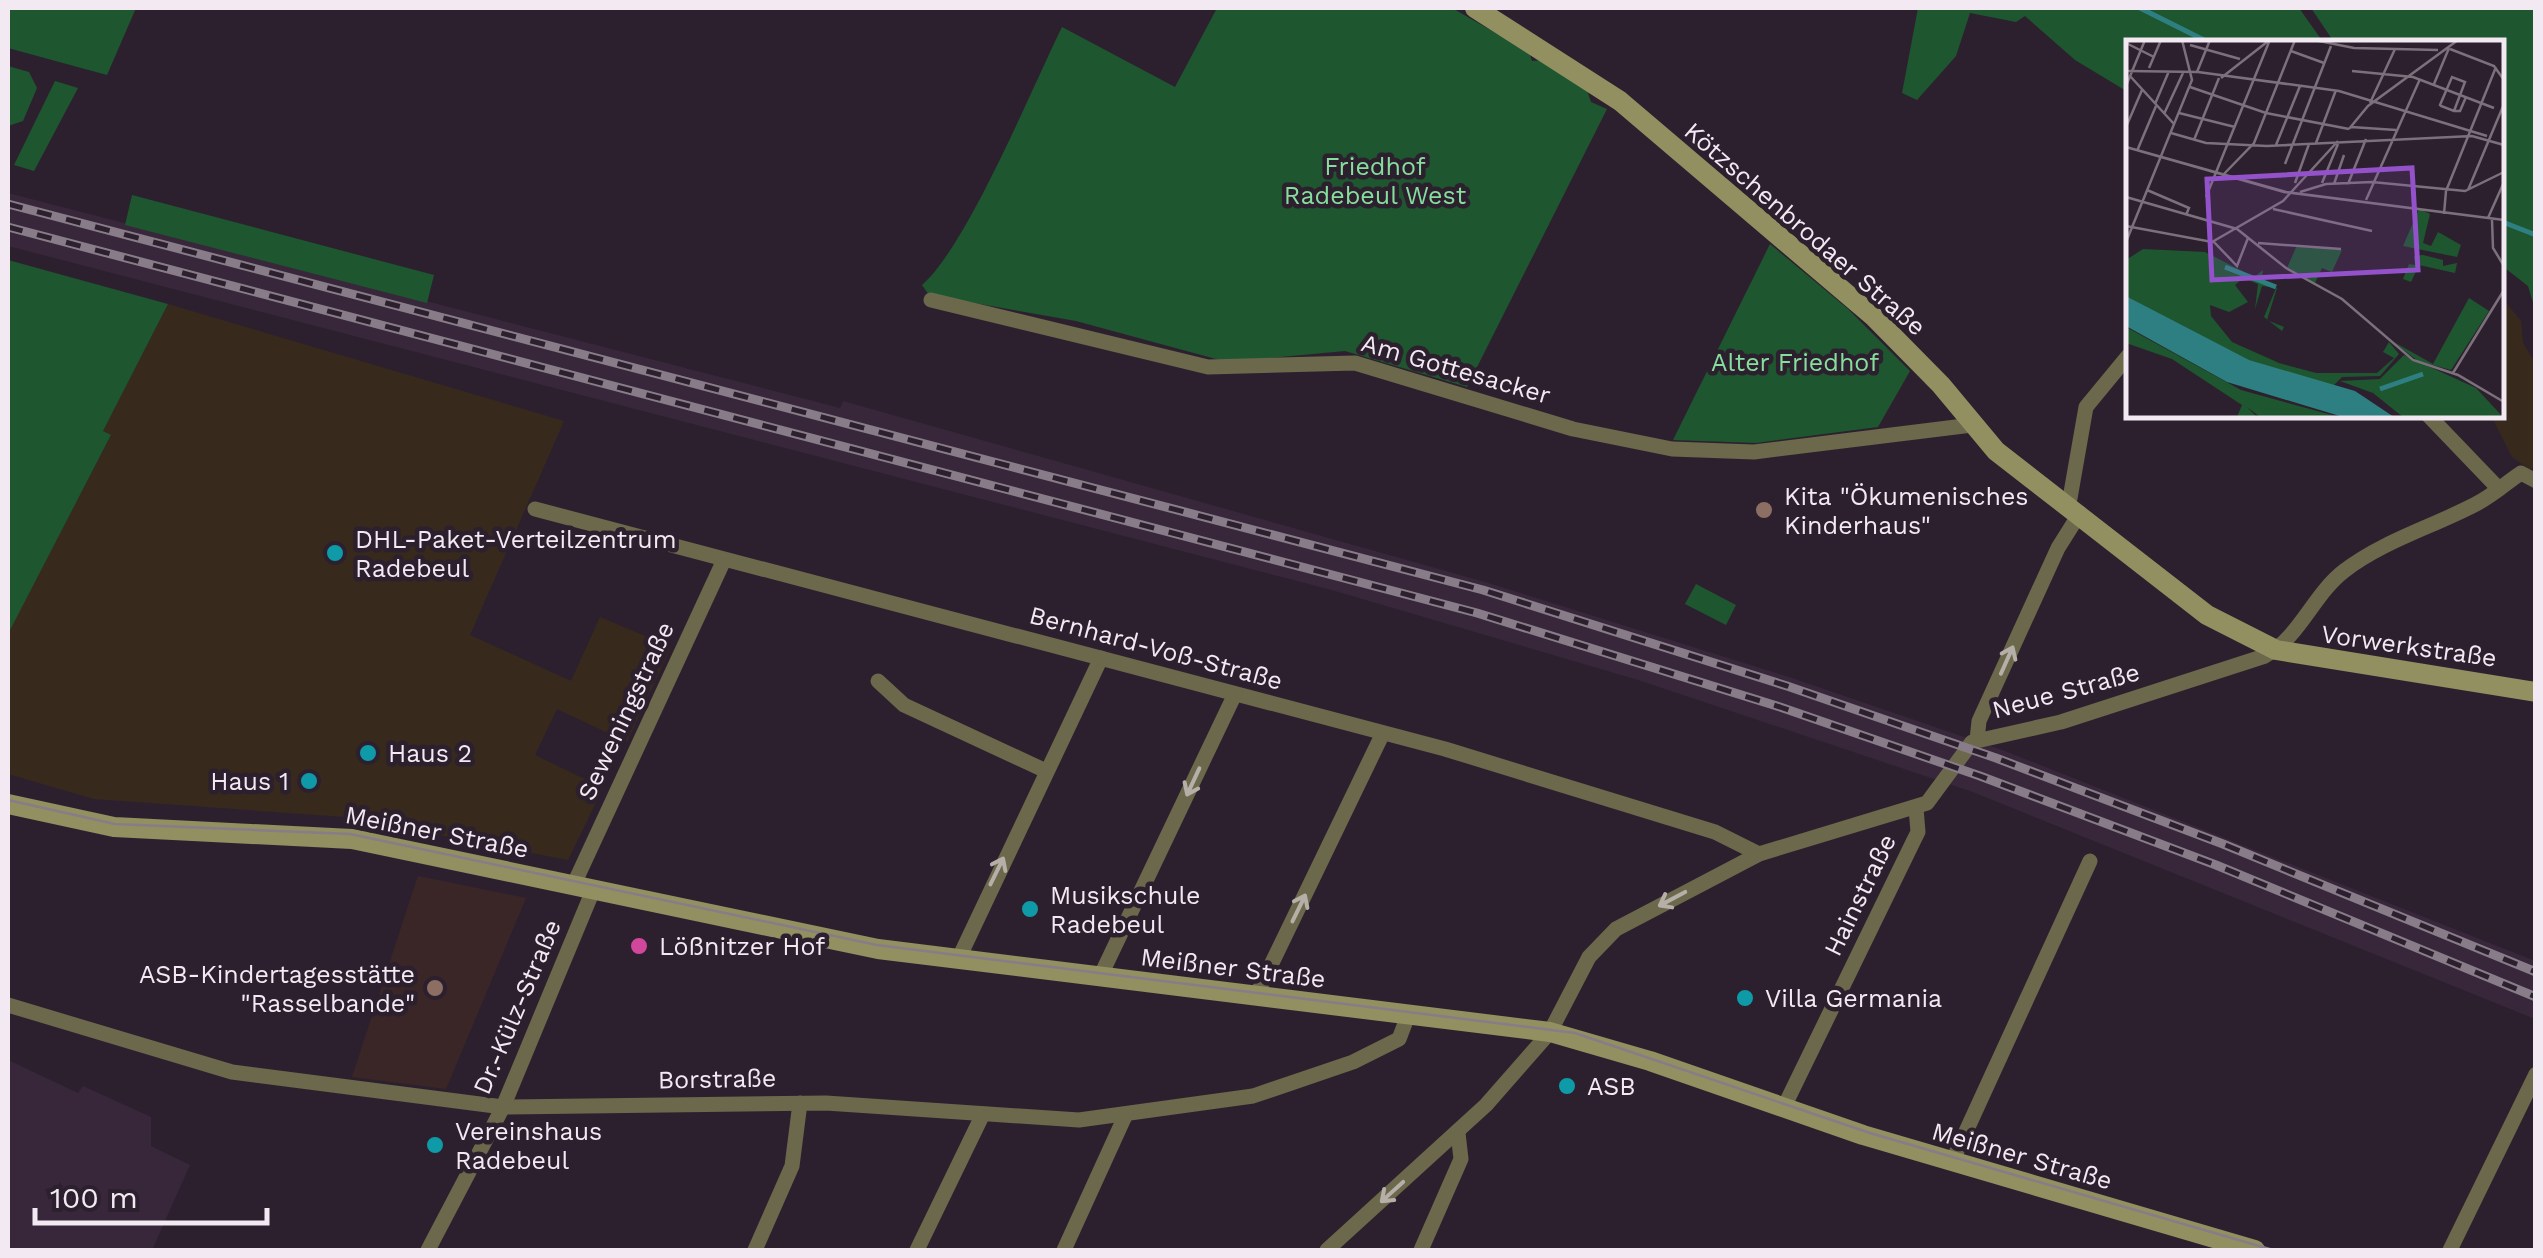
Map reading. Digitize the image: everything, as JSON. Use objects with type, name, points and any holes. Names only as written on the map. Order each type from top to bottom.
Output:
[{"type":"main road","name":"Kötzschenbrodaer Straße","points":[[1475,8],[1620,100],[1874,317],[2007,460],[2207,616],[2276,650]]},
{"type":"main road","name":"Vorwerkstraße","points":[[2276,650],[2536,692]]},
{"type":"main road","name":"Meißner Straße","points":[[8,804],[114,827],[352,838],[878,949],[1550,1032],[1650,1061],[1784,1109],[1952,1162],[2254,1250]]},
{"type":"street","name":"Am Gottesacker","points":[[930,300],[1208,367],[1355,363],[1573,429],[1672,448],[1754,452],[1972,425]]},
{"type":"street","points":[[1977,740],[1980,722],[2074,509],[2086,407],[2126,358]]},
{"type":"street","points":[[2431,418],[2499,489]]},
{"type":"street","name":"Neue Straße","points":[[1326,1250],[1458,1132],[1550,1032],[1589,958],[1616,929],[1758,854],[1916,808],[1934,799],[1969,745],[1977,740],[2078,717],[2219,674],[2276,650],[2343,572],[2528,477]]},
{"type":"street","name":"Bernhard-Voß-Straße","points":[[535,509],[1500,764],[1740,842],[1758,854]]},
{"type":"street","name":"Seweningstraße","points":[[584,886],[724,560]]},
{"type":"street","points":[[958,960],[1100,658]]},
{"type":"street","points":[[878,680],[904,705],[1046,771]]},
{"type":"street","points":[[1100,977],[1234,694]]},
{"type":"street","points":[[1256,996],[1383,734]]},
{"type":"street","name":"Hainstraße","points":[[1784,1109],[1914,842],[1918,832],[1916,808]]},
{"type":"street","points":[[1952,1162],[2090,861]]},
{"type":"street","name":"Dr.-Külz-Straße","points":[[428,1250],[503,1107],[584,886]]},
{"type":"street","name":"Borstraße","points":[[8,1005],[232,1072],[503,1107],[800,1103],[1062,1120],[1253,1096],[1322,1073],[1399,1039],[1409,1014]]},
{"type":"street","points":[[2450,1250],[2536,1074]]},
{"type":"street","points":[[755,1250],[792,1166],[800,1103]]},
{"type":"street","points":[[917,1250],[983,1114]]},
{"type":"street","points":[[1064,1250],[1126,1114]]},
{"type":"street","points":[[1421,1250],[1462,1159],[1458,1132]]},
{"type":"shaded area","points":[[8,193],[840,408],[843,401],[1485,582],[1789,677],[2005,751],[2535,961],[2535,1019],[1970,791],[1638,680],[1328,589],[8,246]]},
{"type":"shaded area","points":[[2503,299],[2521,321],[2523,343],[2535,363],[2536,463],[2531,470],[2512,457],[2492,418],[2503,418]]},
{"type":"shaded area","points":[[168,304],[564,421],[470,635],[571,681],[600,617],[671,647],[627,742],[557,709],[535,755],[603,788],[568,860],[345,817],[94,799],[8,774],[8,632],[111,436],[103,431]]},
{"type":"shaded area","name":"ASB-Kindertagesstätte \"Rasselbande\"","points":[[418,876],[526,898],[446,1089],[352,1077]]},
{"type":"shaded area","points":[[8,1060],[78,1093],[83,1086],[151,1117],[151,1146],[190,1165],[152,1250],[8,1250]]},
{"type":"green space","points":[[8,8],[136,8],[107,75],[8,48]]},
{"type":"green space","name":"Friedhof Radebeul West","points":[[1217,8],[1452,8],[1529,52],[1532,61],[1546,60],[1586,87],[1591,102],[1607,109],[1467,387],[1345,351],[1227,362],[1076,321],[929,295],[922,285],[959,237],[978,202],[1062,27],[1175,87]]},
{"type":"green space","points":[[1918,8],[2299,8],[2322,40],[2126,40],[2126,91],[2075,60],[2025,16],[2016,22],[1970,13],[1956,56],[1917,100],[1902,93]]},
{"type":"green space","points":[[2311,8],[2535,8],[2535,309],[2528,286],[2503,267],[2503,40],[2333,40]]},
{"type":"green space","points":[[8,66],[29,72],[37,88],[23,121],[8,126]]},
{"type":"green space","points":[[55,81],[78,88],[34,171],[14,165]]},
{"type":"green space","points":[[132,195],[434,275],[427,303],[125,225]]},
{"type":"green space","name":"Alter Friedhof","points":[[1770,244],[1848,309],[1910,371],[1878,427],[1756,443],[1673,440]]},
{"type":"green space","points":[[8,260],[168,304],[103,431],[111,435],[8,634]]},
{"type":"green space","points":[[1696,584],[1736,605],[1726,625],[1685,604]]},
{"type":"waterway","points":[[2140,8],[2204,40]]},
{"type":"waterway","points":[[2503,222],[2536,235]]},
{"type":"tram line","points":[[8,800],[115,824],[350,834],[877,945],[1575,1033],[1870,1133],[2273,1250]]},
{"type":"railway","points":[[8,204],[1483,590],[1787,686],[1996,758],[2223,844],[2536,972]]},
{"type":"railway","points":[[8,227],[1477,613],[1780,707],[1980,776],[2216,865],[2536,997]]},
{"type":"place","name":"Kita \"Ökumenisches Kinderhaus\"","points":[[1764,510]]},
{"type":"place","name":"DHL-Paket-Verteilzentrum Radebeul","points":[[335,553]]},
{"type":"place","name":"Haus 2","points":[[368,753]]},
{"type":"place","name":"Haus 1","points":[[309,781]]},
{"type":"place","name":"Musikschule Radebeul","points":[[1030,909]]},
{"type":"place","name":"Lößnitzer Hof","points":[[639,946]]},
{"type":"place","name":"ASB-Kindertagesstätte \"Rasselbande\"","points":[[435,988]]},
{"type":"place","name":"Villa Germania","points":[[1745,998]]},
{"type":"place","name":"ASB","points":[[1567,1086]]},
{"type":"place","name":"Vereinshaus Radebeul","points":[[435,1145]]}]
